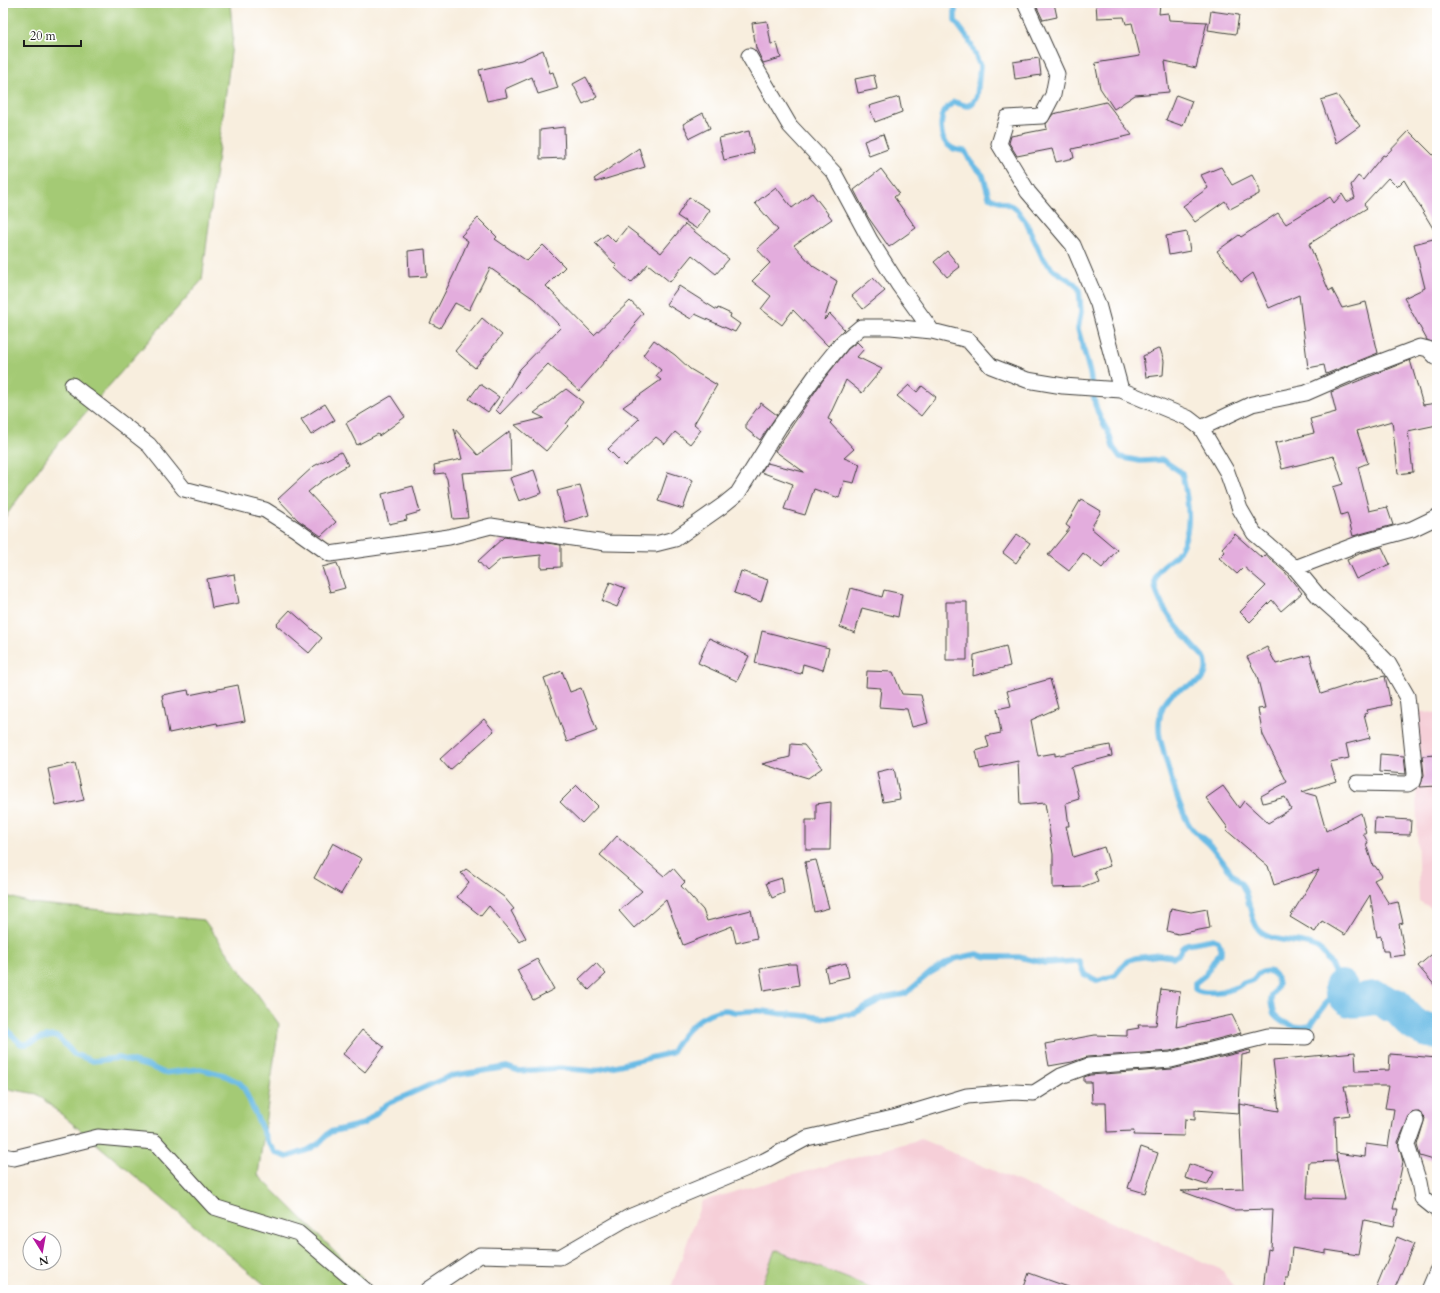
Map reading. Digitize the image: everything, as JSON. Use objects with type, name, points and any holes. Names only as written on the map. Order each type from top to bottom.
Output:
[{"type":"street","points":[[1025,3],[1057,74],[1053,94],[1042,116],[1006,118],[999,144],[1028,192],[1073,244],[1098,304],[1115,390]]},
{"type":"street","points":[[749,56],[790,126],[834,172],[870,240],[898,284],[932,330]]},
{"type":"street","points":[[72,384],[149,445],[184,489],[265,510],[330,554],[449,537],[491,526],[606,543],[655,544],[675,539],[738,493],[779,427],[816,375],[842,343],[861,327],[891,327],[932,330],[968,340],[991,366],[1027,380],[1063,386],[1115,390],[1188,418],[1201,428],[1227,472],[1240,509],[1254,533],[1295,568],[1320,598],[1357,631],[1388,663],[1407,696],[1415,774],[1414,780],[1408,784],[1358,783]]},
{"type":"street","points":[[1201,428],[1252,404],[1306,392],[1420,347],[1428,349],[1437,358]]},
{"type":"street","points":[[1295,568],[1358,544],[1412,529],[1437,517]]},
{"type":"street","points":[[428,1290],[480,1255],[560,1257],[629,1217],[764,1161],[807,1138],[897,1117],[967,1096],[1014,1092],[1034,1094],[1061,1076],[1088,1066],[1171,1060],[1268,1036],[1306,1037]]},
{"type":"street","points":[[1416,1120],[1407,1145],[1419,1182],[1422,1198],[1437,1210]]},
{"type":"street","points":[[3,1156],[14,1158],[98,1137],[155,1142],[214,1207],[298,1233],[365,1290]]},
{"type":"street","points":[[1429,1290],[1437,1271]]},
{"type":"shaded area","points":[[1414,711],[1437,713],[1437,912],[1419,901]]},
{"type":"shaded area","points":[[921,1139],[1222,1270],[1235,1290],[670,1290],[702,1201]]},
{"type":"green space","points":[[3,3],[230,3],[233,37],[202,280],[51,452],[3,520]]},
{"type":"green space","points":[[3,895],[30,903],[204,920],[279,1024],[258,1175],[374,1290],[271,1290],[37,1094],[3,1088]]},
{"type":"green space","points":[[775,1250],[877,1290],[760,1290]]},
{"type":"building","points":[[1035,3],[1054,3],[1057,17],[1043,20]]},
{"type":"building","points":[[1096,3],[1160,3],[1159,14],[1168,13],[1169,20],[1207,22],[1196,68],[1165,61],[1169,92],[1135,95],[1114,109],[1100,88],[1095,63],[1140,56],[1132,23],[1126,24],[1124,17],[1097,18]]},
{"type":"building","points":[[1211,11],[1239,15],[1236,34],[1208,30]]},
{"type":"building","points":[[767,21],[771,44],[777,43],[781,58],[763,63],[756,48],[752,23]]},
{"type":"building","points":[[543,50],[550,73],[553,72],[558,88],[538,94],[532,77],[505,89],[507,97],[487,101],[479,70],[521,60]]},
{"type":"building","points":[[1039,58],[1041,75],[1015,79],[1013,62]]},
{"type":"building","points":[[874,75],[877,89],[858,93],[855,79]]},
{"type":"building","points":[[586,77],[597,97],[583,104],[573,84]]},
{"type":"building","points":[[1176,95],[1192,101],[1183,126],[1166,120]]},
{"type":"building","points":[[1337,95],[1360,126],[1336,143],[1321,100]]},
{"type":"building","points":[[899,97],[902,112],[875,122],[869,106]]},
{"type":"building","points":[[1106,102],[1132,135],[1072,149],[1074,158],[1056,162],[1052,149],[1017,156],[1009,143],[1011,136],[1047,129],[1046,124],[1053,114]]},
{"type":"building","points":[[703,113],[710,128],[690,138],[683,124]]},
{"type":"building","points":[[564,127],[565,158],[540,159],[540,130]]},
{"type":"building","points":[[749,131],[754,153],[724,160],[719,138]]},
{"type":"building","points":[[1409,131],[1437,159],[1437,235],[1404,180],[1397,187],[1388,178],[1364,204],[1367,208],[1309,244],[1329,291],[1332,289],[1342,308],[1366,302],[1378,353],[1326,374],[1324,365],[1308,368],[1299,295],[1269,308],[1253,273],[1241,282],[1217,251],[1239,235],[1241,237],[1278,213],[1286,224],[1330,197],[1334,203],[1342,194],[1347,202],[1355,198],[1351,185],[1358,176],[1363,180],[1383,155],[1385,156]]},
{"type":"building","points":[[883,134],[888,149],[869,156],[864,141]]},
{"type":"building","points":[[639,148],[645,167],[596,182],[594,179]]},
{"type":"building","points":[[1221,167],[1232,185],[1252,175],[1259,188],[1259,194],[1230,209],[1225,201],[1195,222],[1183,206],[1208,188],[1201,175]]},
{"type":"building","points":[[881,169],[899,193],[894,197],[916,228],[889,247],[868,217],[854,190]]},
{"type":"building","points":[[776,187],[792,208],[812,193],[832,219],[794,245],[813,266],[837,281],[824,320],[830,314],[844,329],[828,346],[793,310],[782,325],[761,309],[771,296],[752,281],[770,263],[757,249],[778,230],[755,203]]},
{"type":"building","points":[[689,197],[710,210],[697,229],[677,216]]},
{"type":"building","points":[[478,218],[497,237],[495,239],[527,261],[543,245],[565,267],[546,286],[594,335],[630,301],[643,313],[634,323],[636,325],[579,391],[548,364],[500,414],[496,410],[520,369],[561,327],[534,299],[490,268],[469,310],[455,303],[440,328],[430,323],[468,241],[461,236]]},
{"type":"building","points":[[685,224],[729,259],[716,274],[692,255],[670,282],[648,264],[631,283],[615,268],[617,266],[595,243],[607,234],[615,242],[627,227],[661,253]]},
{"type":"building","points":[[1187,232],[1190,251],[1169,255],[1166,236]]},
{"type":"building","points":[[1437,238],[1437,345],[1427,340],[1404,298],[1425,288],[1414,244]]},
{"type":"building","points":[[425,249],[427,276],[409,277],[408,251]]},
{"type":"building","points":[[947,251],[960,267],[947,277],[934,262]]},
{"type":"building","points":[[873,278],[885,291],[863,309],[852,296]]},
{"type":"building","points":[[679,286],[717,310],[718,308],[731,314],[730,317],[740,324],[735,332],[695,314],[691,319],[666,304]]},
{"type":"building","points":[[482,318],[502,335],[475,368],[455,351]]},
{"type":"building","points":[[654,340],[675,355],[690,369],[717,385],[694,424],[701,430],[690,444],[675,432],[665,444],[656,437],[625,466],[608,449],[639,419],[623,407],[661,380],[656,376],[661,370],[643,355]]},
{"type":"building","points":[[857,342],[864,349],[857,357],[882,369],[862,393],[846,380],[828,419],[832,421],[830,423],[854,449],[844,458],[860,464],[854,483],[844,481],[839,498],[814,489],[805,515],[784,509],[793,484],[761,472],[767,463],[804,472],[775,451],[823,380],[848,349]]},
{"type":"building","points":[[1160,348],[1164,361],[1163,375],[1146,377],[1143,356]]},
{"type":"building","points":[[1410,360],[1423,405],[1437,403],[1437,425],[1408,431],[1413,472],[1398,474],[1392,421],[1357,431],[1368,463],[1358,467],[1369,511],[1387,507],[1393,525],[1353,536],[1347,513],[1341,515],[1333,487],[1343,484],[1334,456],[1282,469],[1275,443],[1314,433],[1310,419],[1336,412],[1331,392]]},
{"type":"building","points":[[480,384],[499,397],[488,412],[469,399]]},
{"type":"building","points":[[909,385],[917,392],[922,386],[936,397],[921,416],[897,396]]},
{"type":"building","points":[[566,389],[583,402],[566,424],[568,426],[546,451],[515,425],[544,418],[534,413]]},
{"type":"building","points":[[391,396],[405,417],[379,436],[378,434],[357,445],[346,423]]},
{"type":"building","points":[[761,403],[777,415],[760,440],[746,429],[746,423]]},
{"type":"building","points":[[325,404],[335,420],[311,435],[301,419]]},
{"type":"building","points":[[454,428],[478,455],[510,431],[511,470],[462,473],[468,518],[453,519],[447,479],[444,473],[435,474],[434,465],[462,459]]},
{"type":"building","points":[[341,452],[348,465],[323,480],[308,492],[336,522],[321,536],[298,520],[278,499],[314,466]]},
{"type":"building","points":[[534,470],[542,493],[519,501],[510,478]]},
{"type":"building","points":[[668,472],[693,480],[683,509],[658,501]]},
{"type":"building","points":[[580,485],[589,515],[565,522],[557,491]]},
{"type":"building","points":[[413,486],[420,512],[406,516],[407,520],[389,524],[382,494]]},
{"type":"building","points":[[1081,499],[1101,511],[1091,528],[1117,550],[1102,568],[1083,553],[1069,571],[1048,555],[1070,528],[1066,525]]},
{"type":"building","points":[[1017,534],[1030,543],[1016,563],[1003,553]]},
{"type":"building","points":[[1235,534],[1262,558],[1265,555],[1285,572],[1302,593],[1281,611],[1272,600],[1250,622],[1240,612],[1266,586],[1244,567],[1237,574],[1219,558],[1225,552],[1222,548]]},
{"type":"building","points":[[504,537],[561,545],[561,567],[541,568],[541,555],[501,559],[487,571],[478,561]]},
{"type":"building","points":[[1382,547],[1390,564],[1356,579],[1347,560],[1361,553]]},
{"type":"building","points":[[337,563],[345,588],[330,592],[322,567]]},
{"type":"building","points":[[741,571],[768,580],[761,602],[734,593]]},
{"type":"building","points":[[234,574],[239,603],[212,608],[207,579]]},
{"type":"building","points":[[610,582],[625,588],[617,607],[602,601]]},
{"type":"building","points":[[851,588],[882,597],[884,590],[902,594],[898,617],[862,608],[855,633],[840,627]]},
{"type":"building","points":[[946,602],[967,602],[967,660],[946,660]]},
{"type":"building","points":[[290,610],[322,638],[309,653],[276,625]]},
{"type":"building","points":[[762,631],[829,648],[823,670],[803,664],[801,674],[755,663]]},
{"type":"building","points":[[709,638],[749,656],[737,681],[698,663]]},
{"type":"building","points":[[1006,646],[1010,666],[973,676],[974,655]]},
{"type":"building","points":[[1267,647],[1276,664],[1310,655],[1321,694],[1358,682],[1385,676],[1391,705],[1367,710],[1368,713],[1364,714],[1370,738],[1346,744],[1349,758],[1330,762],[1336,781],[1302,792],[1316,796],[1326,831],[1361,813],[1366,833],[1363,833],[1368,843],[1366,844],[1373,866],[1375,866],[1382,876],[1374,880],[1389,904],[1398,902],[1403,923],[1399,924],[1405,955],[1389,957],[1388,951],[1383,951],[1381,936],[1377,937],[1370,895],[1345,935],[1322,921],[1315,932],[1290,917],[1319,870],[1274,885],[1268,866],[1226,830],[1228,828],[1206,798],[1223,786],[1239,808],[1244,801],[1268,823],[1291,809],[1285,797],[1263,803],[1261,796],[1287,782],[1263,735],[1258,709],[1265,708],[1257,676],[1247,657]]},
{"type":"building","points":[[562,671],[570,692],[581,688],[597,731],[567,742],[544,678]]},
{"type":"building","points":[[867,671],[893,672],[902,694],[921,695],[928,723],[912,727],[907,709],[879,707],[881,688],[866,687]]},
{"type":"building","points":[[1050,679],[1058,708],[1031,720],[1038,756],[1055,753],[1055,756],[1110,745],[1112,756],[1071,767],[1079,799],[1066,803],[1069,826],[1066,826],[1073,857],[1104,847],[1110,866],[1094,871],[1098,881],[1082,887],[1053,888],[1053,854],[1045,803],[1020,805],[1018,761],[980,769],[976,751],[989,747],[986,736],[1001,733],[997,709],[1011,706],[1007,691]]},
{"type":"building","points":[[238,685],[245,721],[218,726],[217,723],[169,733],[162,695],[188,690],[189,695]]},
{"type":"building","points":[[484,719],[494,731],[450,770],[440,759]]},
{"type":"building","points":[[791,744],[804,745],[822,768],[808,778],[762,764],[790,757]]},
{"type":"building","points":[[1380,754],[1404,756],[1406,774],[1379,772]]},
{"type":"building","points":[[1437,755],[1437,786],[1420,787],[1424,775],[1422,756]]},
{"type":"building","points":[[75,763],[84,800],[56,806],[48,769]]},
{"type":"building","points":[[894,768],[900,799],[883,802],[877,772]]},
{"type":"building","points":[[577,785],[598,806],[582,823],[560,802]]},
{"type":"building","points":[[831,802],[830,850],[806,850],[806,820],[816,820],[816,804]]},
{"type":"building","points":[[1375,818],[1411,820],[1410,835],[1374,834]]},
{"type":"building","points":[[617,836],[664,876],[673,868],[685,882],[681,886],[703,910],[707,921],[751,910],[757,938],[736,943],[732,926],[683,945],[666,900],[634,928],[619,911],[642,891],[600,855]]},
{"type":"building","points":[[333,843],[362,859],[341,894],[314,878]]},
{"type":"building","points":[[816,860],[829,908],[814,912],[805,862]]},
{"type":"building","points":[[466,869],[504,897],[514,909],[511,911],[526,938],[520,942],[489,906],[481,916],[457,897],[469,882],[461,873]]},
{"type":"building","points":[[782,878],[784,893],[772,898],[766,883]]},
{"type":"building","points":[[1171,908],[1191,912],[1207,909],[1210,928],[1178,934],[1167,931]]},
{"type":"building","points":[[1437,950],[1437,988],[1418,966]]},
{"type":"building","points":[[537,959],[554,989],[533,1000],[517,970]]},
{"type":"building","points":[[596,963],[606,974],[589,990],[579,979]]},
{"type":"building","points":[[846,963],[849,977],[828,982],[825,968]]},
{"type":"building","points":[[796,964],[799,985],[764,991],[760,969]]},
{"type":"building","points":[[1161,989],[1180,992],[1176,1027],[1232,1015],[1241,1033],[1170,1051],[1087,1057],[1072,1062],[1049,1066],[1045,1044],[1095,1035],[1127,1036],[1127,1030],[1139,1028],[1138,1025],[1156,1025]]},
{"type":"building","points":[[362,1030],[384,1047],[365,1072],[343,1054]]},
{"type":"building","points":[[1250,1050],[1251,1053],[1242,1055],[1239,1113],[1195,1110],[1195,1120],[1185,1119],[1184,1136],[1133,1135],[1134,1131],[1107,1132],[1106,1103],[1092,1103],[1091,1082],[1084,1082],[1084,1077],[1090,1075],[1172,1069]]},
{"type":"building","points":[[1355,1052],[1356,1071],[1389,1070],[1390,1054],[1437,1058],[1437,1161],[1420,1156],[1417,1145],[1425,1118],[1419,1112],[1411,1113],[1398,1142],[1403,1162],[1393,1209],[1398,1209],[1394,1226],[1364,1220],[1358,1255],[1326,1250],[1326,1254],[1292,1248],[1289,1278],[1286,1278],[1285,1290],[1263,1290],[1268,1249],[1271,1250],[1273,1209],[1233,1210],[1181,1191],[1243,1189],[1239,1104],[1279,1111],[1273,1060]],"holes":[[[1344,1086],[1389,1086],[1385,1108],[1394,1109],[1388,1147],[1366,1144],[1365,1157],[1336,1153],[1335,1117],[1350,1115]],[[1336,1154],[1345,1199],[1307,1198],[1309,1162],[1337,1161]]]},
{"type":"building","points":[[1141,1147],[1158,1153],[1145,1193],[1128,1188]]},
{"type":"building","points":[[1189,1164],[1214,1172],[1207,1185],[1185,1178]]},
{"type":"building","points":[[1397,1237],[1414,1244],[1394,1290],[1375,1290]]},
{"type":"building","points":[[1029,1273],[1071,1288],[1070,1290],[1023,1290]]},
{"type":"waterway","points":[[3,1026],[21,1044],[27,1044],[41,1038],[53,1036],[58,1037],[74,1054],[93,1061],[119,1058],[151,1067],[164,1073],[200,1069],[224,1075],[240,1083],[244,1088],[268,1143],[276,1153],[287,1157],[308,1150],[318,1144],[330,1132],[363,1124],[387,1104],[450,1076],[507,1067],[519,1071],[559,1068],[593,1071],[671,1053],[675,1045],[693,1024],[708,1014],[716,1011],[759,1011],[828,1018],[855,1013],[884,998],[905,994],[930,973],[954,959],[977,954],[987,957],[1019,957],[1045,963],[1079,961],[1084,974],[1098,981],[1115,975],[1127,961],[1135,958],[1159,955],[1173,957],[1178,955],[1182,948],[1187,944],[1213,939],[1218,941],[1221,947],[1221,953],[1216,957],[1205,975],[1195,983],[1195,989],[1204,992],[1216,992],[1233,989],[1254,979],[1261,972],[1267,971],[1274,974],[1278,983],[1278,986],[1271,999],[1274,1014],[1282,1021],[1290,1025],[1300,1027],[1310,1026],[1330,997],[1341,987],[1328,959],[1321,951],[1308,944],[1273,938],[1265,935],[1259,930],[1254,921],[1245,890],[1206,841],[1192,829],[1187,822],[1173,785],[1160,738],[1159,720],[1165,702],[1173,693],[1202,679],[1206,668],[1205,659],[1182,633],[1166,611],[1156,589],[1155,580],[1158,572],[1176,555],[1186,537],[1188,526],[1188,505],[1182,473],[1163,460],[1140,461],[1120,457],[1113,447],[1110,436],[1095,404],[1090,373],[1078,329],[1081,312],[1079,289],[1074,283],[1055,271],[1043,259],[1026,222],[1018,211],[1012,206],[989,197],[983,175],[970,161],[965,151],[952,148],[943,138],[941,123],[946,109],[954,102],[967,106],[973,103],[977,96],[980,66],[969,40],[955,21],[955,7],[950,3]]},
{"type":"waterway","points":[[1341,987],[1344,994],[1352,1000],[1357,1001],[1372,998],[1383,1000],[1392,1006],[1396,1005],[1409,1020],[1424,1030],[1437,1032]]}]
